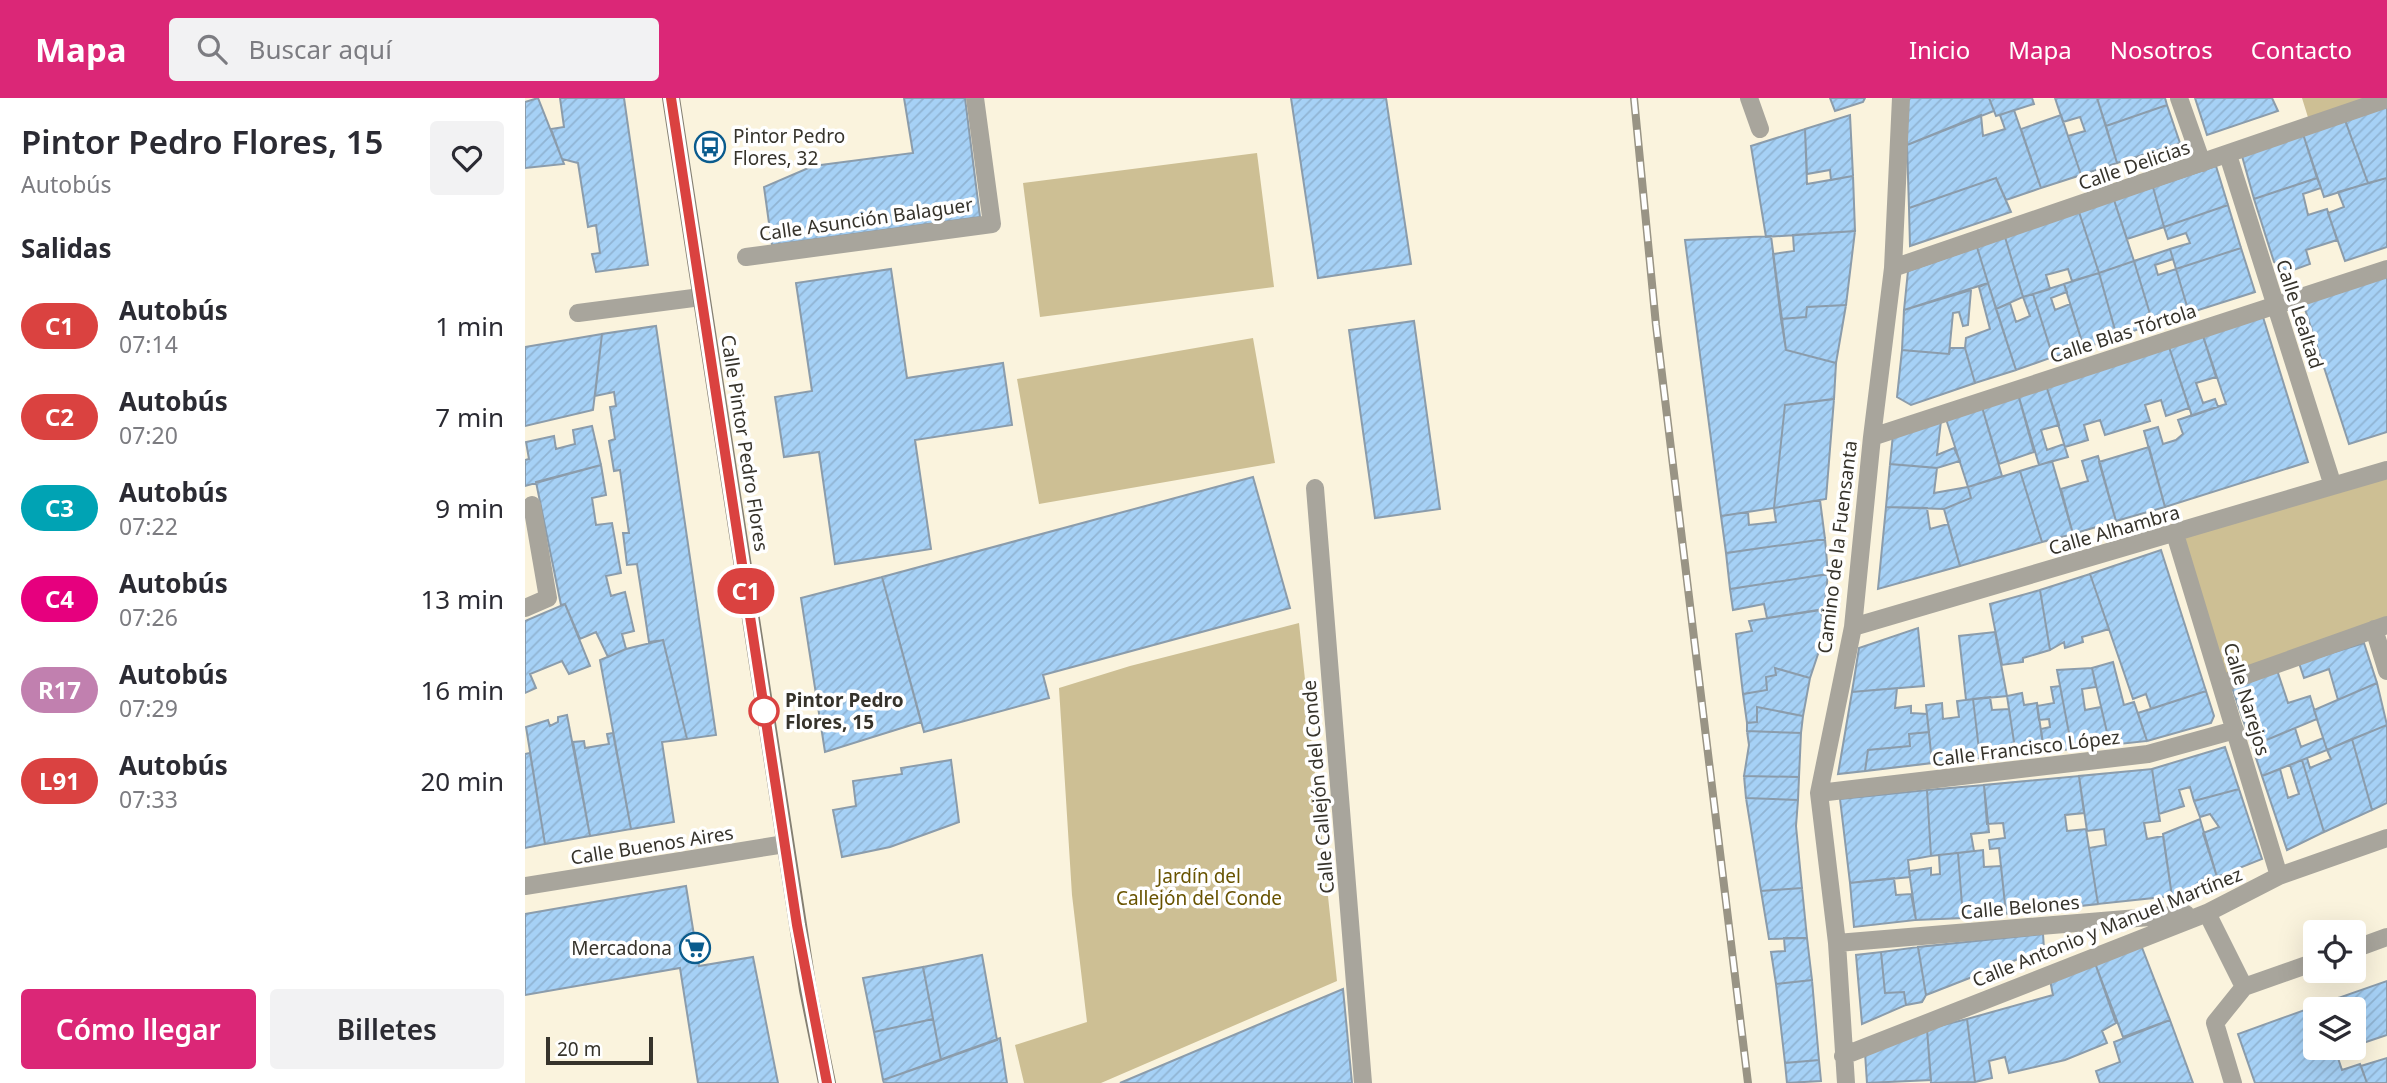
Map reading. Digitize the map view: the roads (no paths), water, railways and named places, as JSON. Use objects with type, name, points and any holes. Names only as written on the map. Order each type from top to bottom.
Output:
[{"type":"main road","name":"Calle Pintor Pedro Flores","points":[[671,98],[808,990],[827,1083]]},
{"type":"street","name":"Calle Asunción Balaguer","points":[[745,257],[992,224],[975,98]]},
{"type":"street","points":[[1749,98],[1760,129]]},
{"type":"street","name":"Camino de la Fuensanta","points":[[1846,1083],[1837,943],[1819,793],[1853,627],[1872,437],[1893,268],[1901,98]]},
{"type":"street","points":[[2179,98],[2202,163]]},
{"type":"street","name":"Calle Delicias","points":[[1893,268],[2387,99]]},
{"type":"street","name":"Calle Lealtad","points":[[2228,155],[2333,486]]},
{"type":"street","name":"Calle Blas Tórtola","points":[[1872,437],[2387,269]]},
{"type":"street","points":[[578,313],[701,297]]},
{"type":"street","name":"Calle Alhambra","points":[[1853,627],[2387,470]]},
{"type":"street","name":"Calle Callejón del Conde","points":[[1315,488],[1363,1083]]},
{"type":"street","points":[[525,608],[548,598],[532,505]]},
{"type":"street","name":"Calle Narejos","points":[[2175,534],[2279,876]]},
{"type":"street","points":[[2221,684],[2380,627],[2387,671]]},
{"type":"street","name":"Calle Francisco López","points":[[1819,793],[2148,754],[2235,730]]},
{"type":"street","name":"Calle Antonio y Manuel Martínez","points":[[1843,1056],[2207,913],[2279,876],[2387,838]]},
{"type":"street","name":"Calle Buenos Aires","points":[[525,886],[785,844]]},
{"type":"street","points":[[2207,913],[2244,986]]},
{"type":"street","name":"Calle Belones","points":[[1837,943],[2207,913]]},
{"type":"street","points":[[2366,945],[2387,937]]},
{"type":"street","points":[[2233,1083],[2215,1023],[2244,986],[2303,966]]},
{"type":"railway","points":[[1634,98],[1656,325],[1748,1083]]},
{"type":"place","name":"Pintor Pedro Flores, 32","points":[[710,147]]},
{"type":"place","name":"Pintor Pedro Flores, 15","points":[[764,711]]},
{"type":"place","name":"Mercadona","points":[[695,948]]},
{"type":"park label","name":"Jardín del Callejón del Conde","points":[[1199,887]]}]
